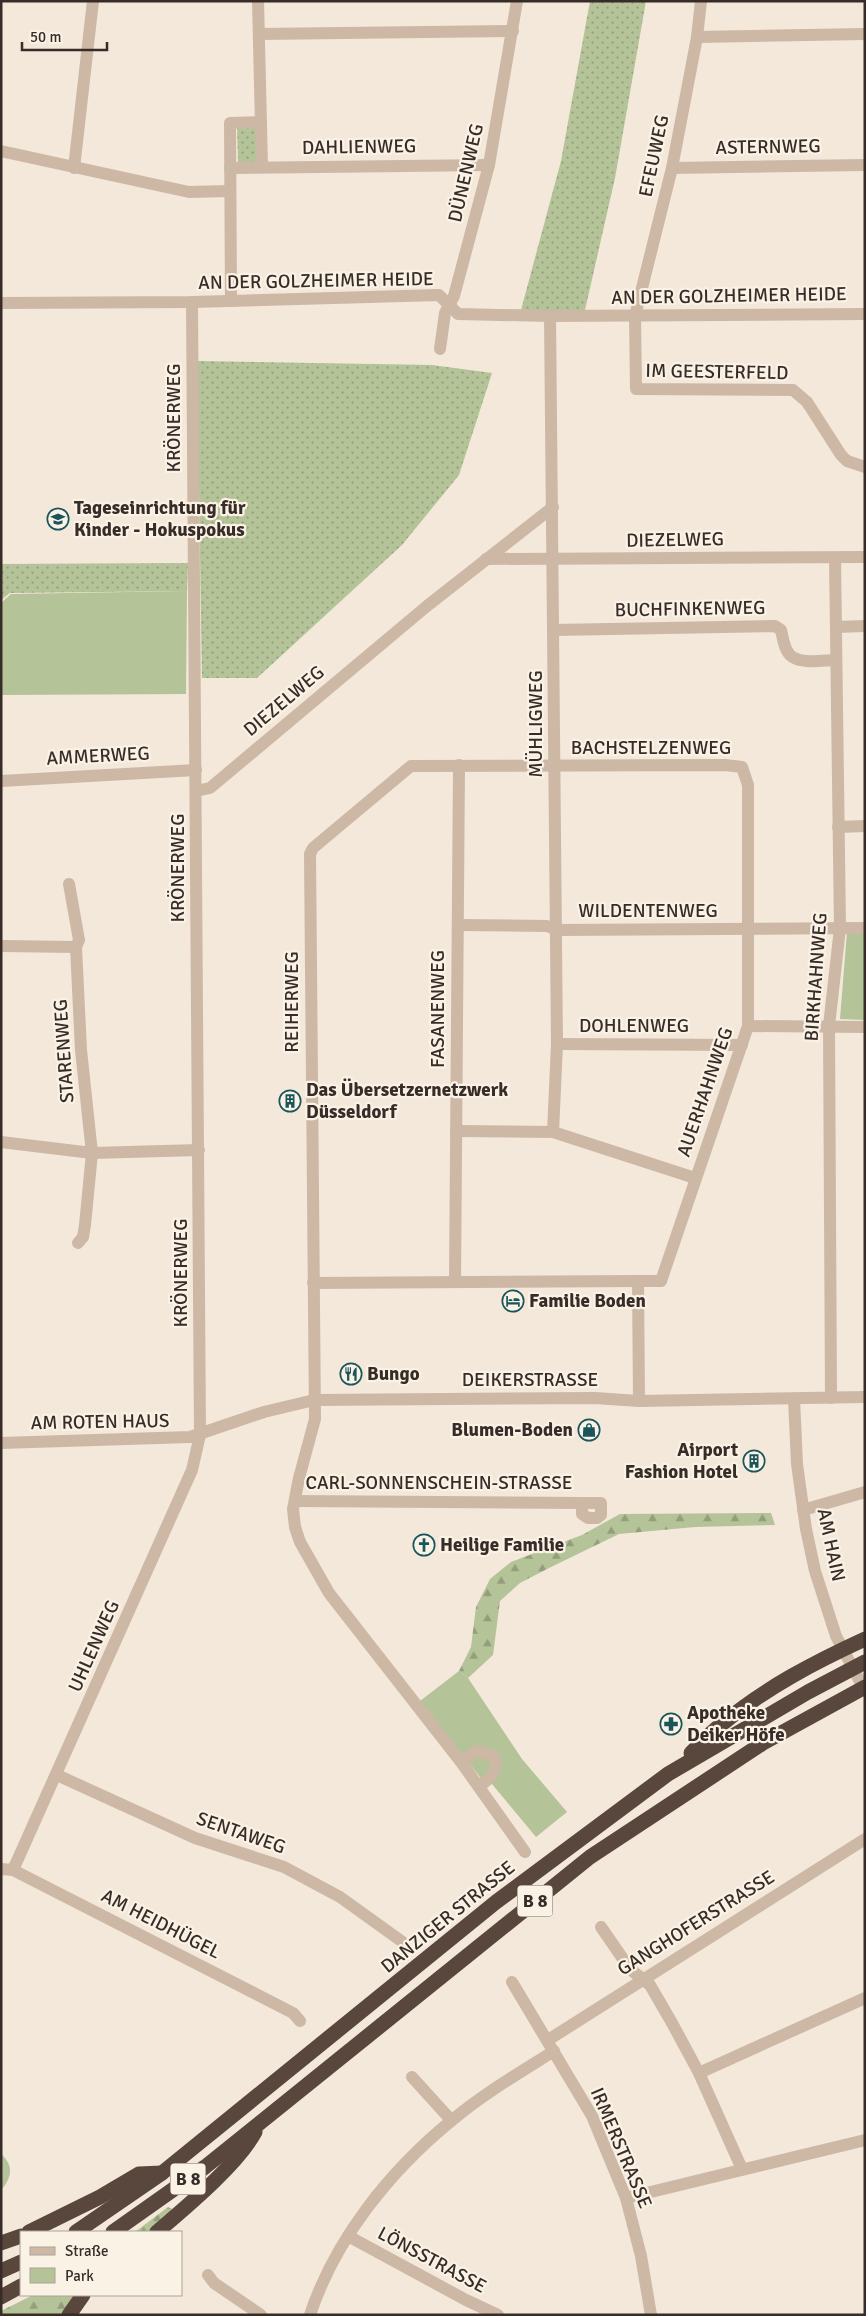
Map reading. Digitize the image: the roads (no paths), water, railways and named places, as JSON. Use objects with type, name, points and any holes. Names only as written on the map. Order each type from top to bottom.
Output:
[{"type":"highway","points":[[668,1774],[720,1725],[756,1699],[821,1660],[865,1639]]},
{"type":"highway","name":"DANZIGER STRASSE","points":[[77,2231],[162,2173],[496,1902],[668,1774],[808,1692],[865,1662]]},
{"type":"highway","name":"B 8","points":[[114,2231],[205,2166],[261,2122],[590,1857],[763,1743],[865,1687]]},
{"type":"highway","points":[[158,2231],[249,2144],[261,2122]]},
{"type":"highway","points":[[31,2231],[100,2197],[139,2174],[162,2173]]},
{"type":"highway","points":[[1,2243],[20,2236]]},
{"type":"highway","points":[[1,2271],[20,2262]]},
{"type":"highway","points":[[1,2297],[20,2287]]},
{"type":"highway","points":[[70,2315],[82,2296]]},
{"type":"street","points":[[74,168],[93,1]]},
{"type":"street","points":[[258,1],[262,167]]},
{"type":"street","name":"DÜNENWEG","points":[[440,349],[445,313],[450,306],[489,165],[517,1]]},
{"type":"street","name":"EFEUWEG","points":[[635,316],[672,168],[697,37],[701,1]]},
{"type":"street","points":[[259,34],[513,31]]},
{"type":"street","points":[[697,37],[865,34]]},
{"type":"street","points":[[231,301],[230,123],[261,122]]},
{"type":"street","points":[[1,151],[189,192],[230,191]]},
{"type":"street","name":"DAHLIENWEG","points":[[230,168],[489,165]]},
{"type":"street","name":"ASTERNWEG","points":[[672,168],[865,165]]},
{"type":"street","name":"AN DER GOLZHEIMER HEIDE","points":[[1,303],[192,302],[439,295],[458,314],[635,316],[865,314]]},
{"type":"street","name":"KRÖNERWEG","points":[[192,302],[200,1435]]},
{"type":"street","name":"MÜHLIGWEG","points":[[550,316],[554,560],[557,1044],[553,1132]]},
{"type":"street","name":"IM GEESTERFELD","points":[[635,316],[636,390],[793,390],[803,396],[841,456],[847,461],[865,467]]},
{"type":"street","name":"DIEZELWEG","points":[[196,791],[210,788],[369,654],[553,507]]},
{"type":"street","name":"BIRKHAHNWEG","points":[[830,1398],[829,1026],[840,928],[835,558]]},
{"type":"street","name":"DIEZELWEG","points":[[486,560],[865,558]]},
{"type":"street","name":"BUCHFINKENWEG","points":[[554,630],[775,626],[781,630],[787,650],[791,656],[798,660],[836,660]]},
{"type":"street","points":[[836,626],[865,626]]},
{"type":"street","name":"FASANENWEG","points":[[455,1282],[459,765]]},
{"type":"street","name":"BACHSTELZENWEG","points":[[410,766],[725,765],[742,767]]},
{"type":"street","name":"REIHERWEG","points":[[314,1400],[310,854],[313,848],[410,766]]},
{"type":"street","name":"AUERHAHNWEG","points":[[638,1281],[661,1281],[748,1026],[748,785],[742,767]]},
{"type":"street","name":"AMMERWEG","points":[[1,781],[196,770]]},
{"type":"street","points":[[838,827],[865,826]]},
{"type":"street","name":"STARENWEG","points":[[68,884],[79,940],[76,947],[81,1050],[92,1153],[85,1225],[83,1237],[78,1243]]},
{"type":"street","name":"WILDENTENWEG","points":[[458,925],[547,926],[556,930],[865,928]]},
{"type":"street","points":[[1,946],[76,947]]},
{"type":"street","points":[[748,1026],[865,1027]]},
{"type":"street","name":"DOHLENWEG","points":[[557,1044],[742,1045]]},
{"type":"street","points":[[456,1131],[553,1132],[695,1178]]},
{"type":"street","points":[[1,1142],[92,1153],[199,1150]]},
{"type":"street","points":[[313,1284],[638,1281],[639,1401]]},
{"type":"street","name":"DEIKERSTRASSE","points":[[200,1435],[264,1412],[314,1400],[595,1398],[639,1401],[865,1397]]},
{"type":"street","name":"AM HAIN","points":[[794,1399],[797,1464],[803,1510],[815,1571],[836,1636],[865,1692]]},
{"type":"street","name":"CARL-SONNENSCHEIN-STRASSE","points":[[314,1400],[315,1419],[299,1478],[293,1518],[298,1536],[320,1579],[461,1762],[525,1852]]},
{"type":"street","name":"AM ROTEN HAUS","points":[[1,1443],[176,1439],[200,1435]]},
{"type":"street","name":"UHLENWEG","points":[[7,1870],[57,1775],[192,1470],[200,1435]]},
{"type":"street","points":[[803,1510],[865,1492]]},
{"type":"street","name":"CARL-SONNENSCHEIN-STRASSE","points":[[295,1502],[582,1503]]},
{"type":"street","points":[[461,1762],[476,1751],[492,1755],[496,1766],[494,1772],[479,1787]]},
{"type":"street","name":"SENTAWEG","points":[[57,1775],[196,1838],[284,1868],[340,1897],[404,1943]]},
{"type":"street","name":"GANGHOFERSTRASSE","points":[[310,2315],[329,2270],[348,2236],[369,2206],[395,2175],[451,2120],[642,1979],[865,1839]]},
{"type":"street","name":"AM HEIDHÜGEL","points":[[7,1870],[293,2013],[300,2020]]},
{"type":"street","points":[[601,1928],[630,1969],[650,1985],[699,2073],[742,2169]]},
{"type":"street","name":"IRMERSTRASSE","points":[[512,1982],[592,2116],[626,2198],[641,2256],[651,2315]]},
{"type":"street","points":[[699,2073],[865,1998]]},
{"type":"street","points":[[412,2077],[451,2120]]},
{"type":"street","points":[[626,2198],[865,2140]]},
{"type":"street","name":"LÖNSSTRASSE","points":[[348,2236],[466,2300],[498,2315]]},
{"type":"street","points":[[208,2275],[214,2283],[260,2315]]},
{"type":"place","name":"Tageseinrichtung für Kinder - Hokuspokus","points":[[58,519]]},
{"type":"place","name":"Das Übersetzernetzwerk Düsseldorf","points":[[290,1101]]},
{"type":"place","name":"Familie Boden","points":[[513,1301]]},
{"type":"place","name":"Bungo","points":[[351,1374]]},
{"type":"place","name":"Blumen-Boden","points":[[589,1430]]},
{"type":"place","name":"Airport Fashion Hotel","points":[[754,1461]]},
{"type":"place","name":"Heilige Familie","points":[[424,1545]]},
{"type":"place","name":"Apotheke Deiker Höfe","points":[[671,1724]]}]
